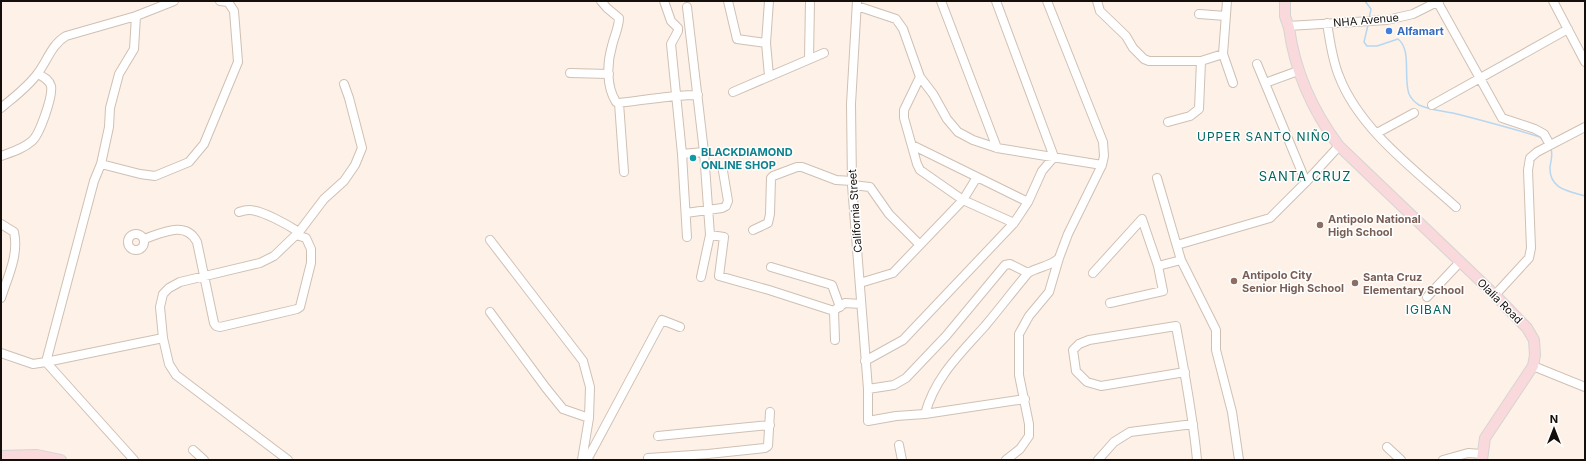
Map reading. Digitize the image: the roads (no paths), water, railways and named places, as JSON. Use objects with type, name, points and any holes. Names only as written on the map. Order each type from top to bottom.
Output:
[{"type":"main road","name":"Olalia Road","points":[[1285,1],[1286,18],[1293,57],[1310,99],[1326,129],[1339,146],[1495,295],[1527,328],[1534,340],[1535,355],[1533,366],[1485,438],[1482,457]]},
{"type":"main road","name":"Olalia Road","points":[[1288,26],[1290,18],[1290,1]]},
{"type":"main road","points":[[1,456],[37,455],[61,460]]},
{"type":"street","points":[[1,108],[38,74],[61,39],[66,36],[136,16],[174,1]]},
{"type":"street","points":[[101,164],[140,174],[155,176],[189,162],[204,144],[238,62],[234,11],[228,2],[220,1]]},
{"type":"street","points":[[601,1],[619,18],[611,46],[609,74],[610,87],[613,96],[616,102],[619,103],[624,172]]},
{"type":"street","points":[[664,1],[671,21],[678,28],[678,31],[671,44],[682,154],[687,237]]},
{"type":"street","points":[[728,1],[736,39],[766,43]]},
{"type":"street","points":[[769,1],[766,43],[769,76]]},
{"type":"street","points":[[809,59],[810,1]]},
{"type":"street","points":[[941,1],[997,148]]},
{"type":"street","points":[[996,1],[1054,157]]},
{"type":"street","points":[[1006,460],[1020,449],[1029,436],[1030,424],[1019,375],[1019,334],[1029,316],[1049,292],[1068,234],[1102,165],[1104,156],[1103,142],[1047,1]]},
{"type":"street","points":[[1097,1],[1100,11],[1126,36],[1133,48],[1144,59],[1201,62],[1223,54]]},
{"type":"street","points":[[1227,1],[1223,54],[1233,83]]},
{"type":"street","points":[[1438,1],[1502,118],[1535,129],[1544,134],[1549,146]]},
{"type":"street","name":"NHA Avenue","points":[[1288,26],[1388,20],[1413,14],[1438,1]]},
{"type":"street","points":[[1553,1],[1584,56]]},
{"type":"street","points":[[857,4],[896,19],[904,29],[920,77],[933,94],[946,119],[958,132],[973,140],[997,148],[1102,165]]},
{"type":"street","name":"California Street","points":[[857,4],[851,104],[852,183],[868,388],[868,421],[896,416],[925,414]]},
{"type":"street","points":[[687,7],[698,95],[709,210],[710,235],[701,277]]},
{"type":"street","points":[[1200,14],[1226,16]]},
{"type":"street","points":[[46,362],[94,181],[101,164],[109,127],[113,94],[119,74],[134,49],[136,16]]},
{"type":"street","points":[[1327,23],[1331,51],[1339,77],[1355,106],[1376,133],[1456,207]]},
{"type":"street","points":[[1432,105],[1568,29]]},
{"type":"street","points":[[734,92],[824,52]]},
{"type":"street","points":[[1168,122],[1190,116],[1199,109],[1201,62]]},
{"type":"street","points":[[1257,64],[1306,182]]},
{"type":"street","points":[[1266,83],[1298,71]]},
{"type":"street","points":[[570,73],[609,74]]},
{"type":"street","points":[[1,156],[20,150],[32,141],[38,133],[44,118],[51,92],[51,86],[48,80],[38,74]]},
{"type":"street","points":[[920,77],[904,110],[904,118],[920,170],[963,200],[1014,224]]},
{"type":"street","points":[[288,460],[277,457],[179,379],[169,364],[163,338],[160,307],[164,294],[173,285],[260,263],[274,256],[298,234],[324,199],[344,181],[355,165],[362,148],[344,84]]},
{"type":"street","points":[[619,103],[675,95],[698,95]]},
{"type":"street","points":[[1376,133],[1414,113]]},
{"type":"street","points":[[1495,295],[1529,258],[1531,248],[1528,170],[1530,158],[1537,152],[1585,127]]},
{"type":"street","points":[[912,145],[1028,202]]},
{"type":"street","points":[[1177,245],[1270,218],[1339,146]]},
{"type":"street","points":[[682,154],[704,152]]},
{"type":"street","points":[[865,361],[903,340],[1014,224],[1028,202],[1042,171],[1054,157]]},
{"type":"street","points":[[753,230],[768,223],[770,214],[771,178],[797,167],[802,167],[836,180],[870,187],[888,214],[920,245]]},
{"type":"street","points":[[686,213],[724,207],[727,204],[723,171]]},
{"type":"street","points":[[860,283],[893,273],[963,200],[977,177]]},
{"type":"street","points":[[1157,178],[1181,260],[1216,330],[1216,350],[1232,412],[1239,460]]},
{"type":"street","points":[[144,239],[180,229],[186,230],[192,234],[197,242],[214,323],[216,326],[220,327],[298,309],[301,306],[309,270],[311,249],[306,238],[298,234],[288,225],[265,214],[249,210],[239,212]]},
{"type":"street","points":[[1093,273],[1142,219],[1158,266],[1163,291],[1110,302]]},
{"type":"street","points":[[1,224],[14,232],[16,242],[16,253],[1,298]]},
{"type":"street","points":[[710,235],[724,237],[719,276],[837,309],[845,304],[861,304]]},
{"type":"street","points":[[490,240],[583,361],[590,387],[588,418],[582,460]]},
{"type":"street","points":[[1025,399],[925,414],[929,397],[945,370],[986,324],[1028,273],[1036,268],[1057,261],[1059,258]]},
{"type":"street","points":[[1158,266],[1181,260]]},
{"type":"street","points":[[1427,297],[1460,262]]},
{"type":"street","points":[[868,388],[894,385],[906,378],[946,336],[1005,265],[1010,264],[1028,273]]},
{"type":"street","points":[[771,267],[832,285],[837,309],[835,340]]},
{"type":"street","points":[[490,312],[563,409],[588,418]]},
{"type":"street","points":[[587,460],[662,320],[680,327]]},
{"type":"street","points":[[1184,372],[1101,386],[1087,382],[1076,371],[1074,350],[1079,344],[1089,340],[1176,326],[1184,372],[1193,424],[1197,460]]},
{"type":"street","points":[[1,353],[33,364],[163,338]]},
{"type":"street","points":[[46,362],[134,460]]},
{"type":"street","points":[[1533,366],[1585,388]]},
{"type":"street","points":[[648,458],[709,457],[765,448],[768,446],[770,412]]},
{"type":"street","points":[[1098,460],[1114,442],[1130,432],[1193,424]]},
{"type":"street","points":[[658,436],[770,425]]},
{"type":"street","points":[[900,445],[902,460]]},
{"type":"street","points":[[1386,448],[1401,460]]},
{"type":"street","points":[[193,450],[204,460]]},
{"type":"street","points":[[740,451],[742,460]]},
{"type":"street","points":[[1443,460],[1468,453],[1482,457]]},
{"type":"waterway","points":[[1365,1],[1371,9],[1369,19]]},
{"type":"waterway","points":[[1368,25],[1364,42],[1367,46],[1377,46],[1398,39],[1402,44],[1406,57],[1407,87],[1409,94],[1417,104],[1429,109],[1456,114],[1520,131],[1540,137],[1543,140]]},
{"type":"waterway","points":[[1551,149],[1552,155],[1550,167],[1551,174],[1556,185],[1585,196]]},
{"type":"place","name":"Alfamart","points":[[1389,31]]},
{"type":"place","name":"BLACKDIAMOND ONLINE SHOP","points":[[693,158]]},
{"type":"place","name":"Antipolo National High School","points":[[1320,225]]},
{"type":"place","name":"Antipolo City Senior High School","points":[[1234,281]]},
{"type":"place","name":"Santa Cruz Elementary School","points":[[1355,283]]},
{"type":"district","name":"UPPER SANTO NIÑO","points":[[1264,136]]},
{"type":"district","name":"SANTA CRUZ","points":[[1305,176]]},
{"type":"district","name":"IGIBAN","points":[[1429,309]]}]
